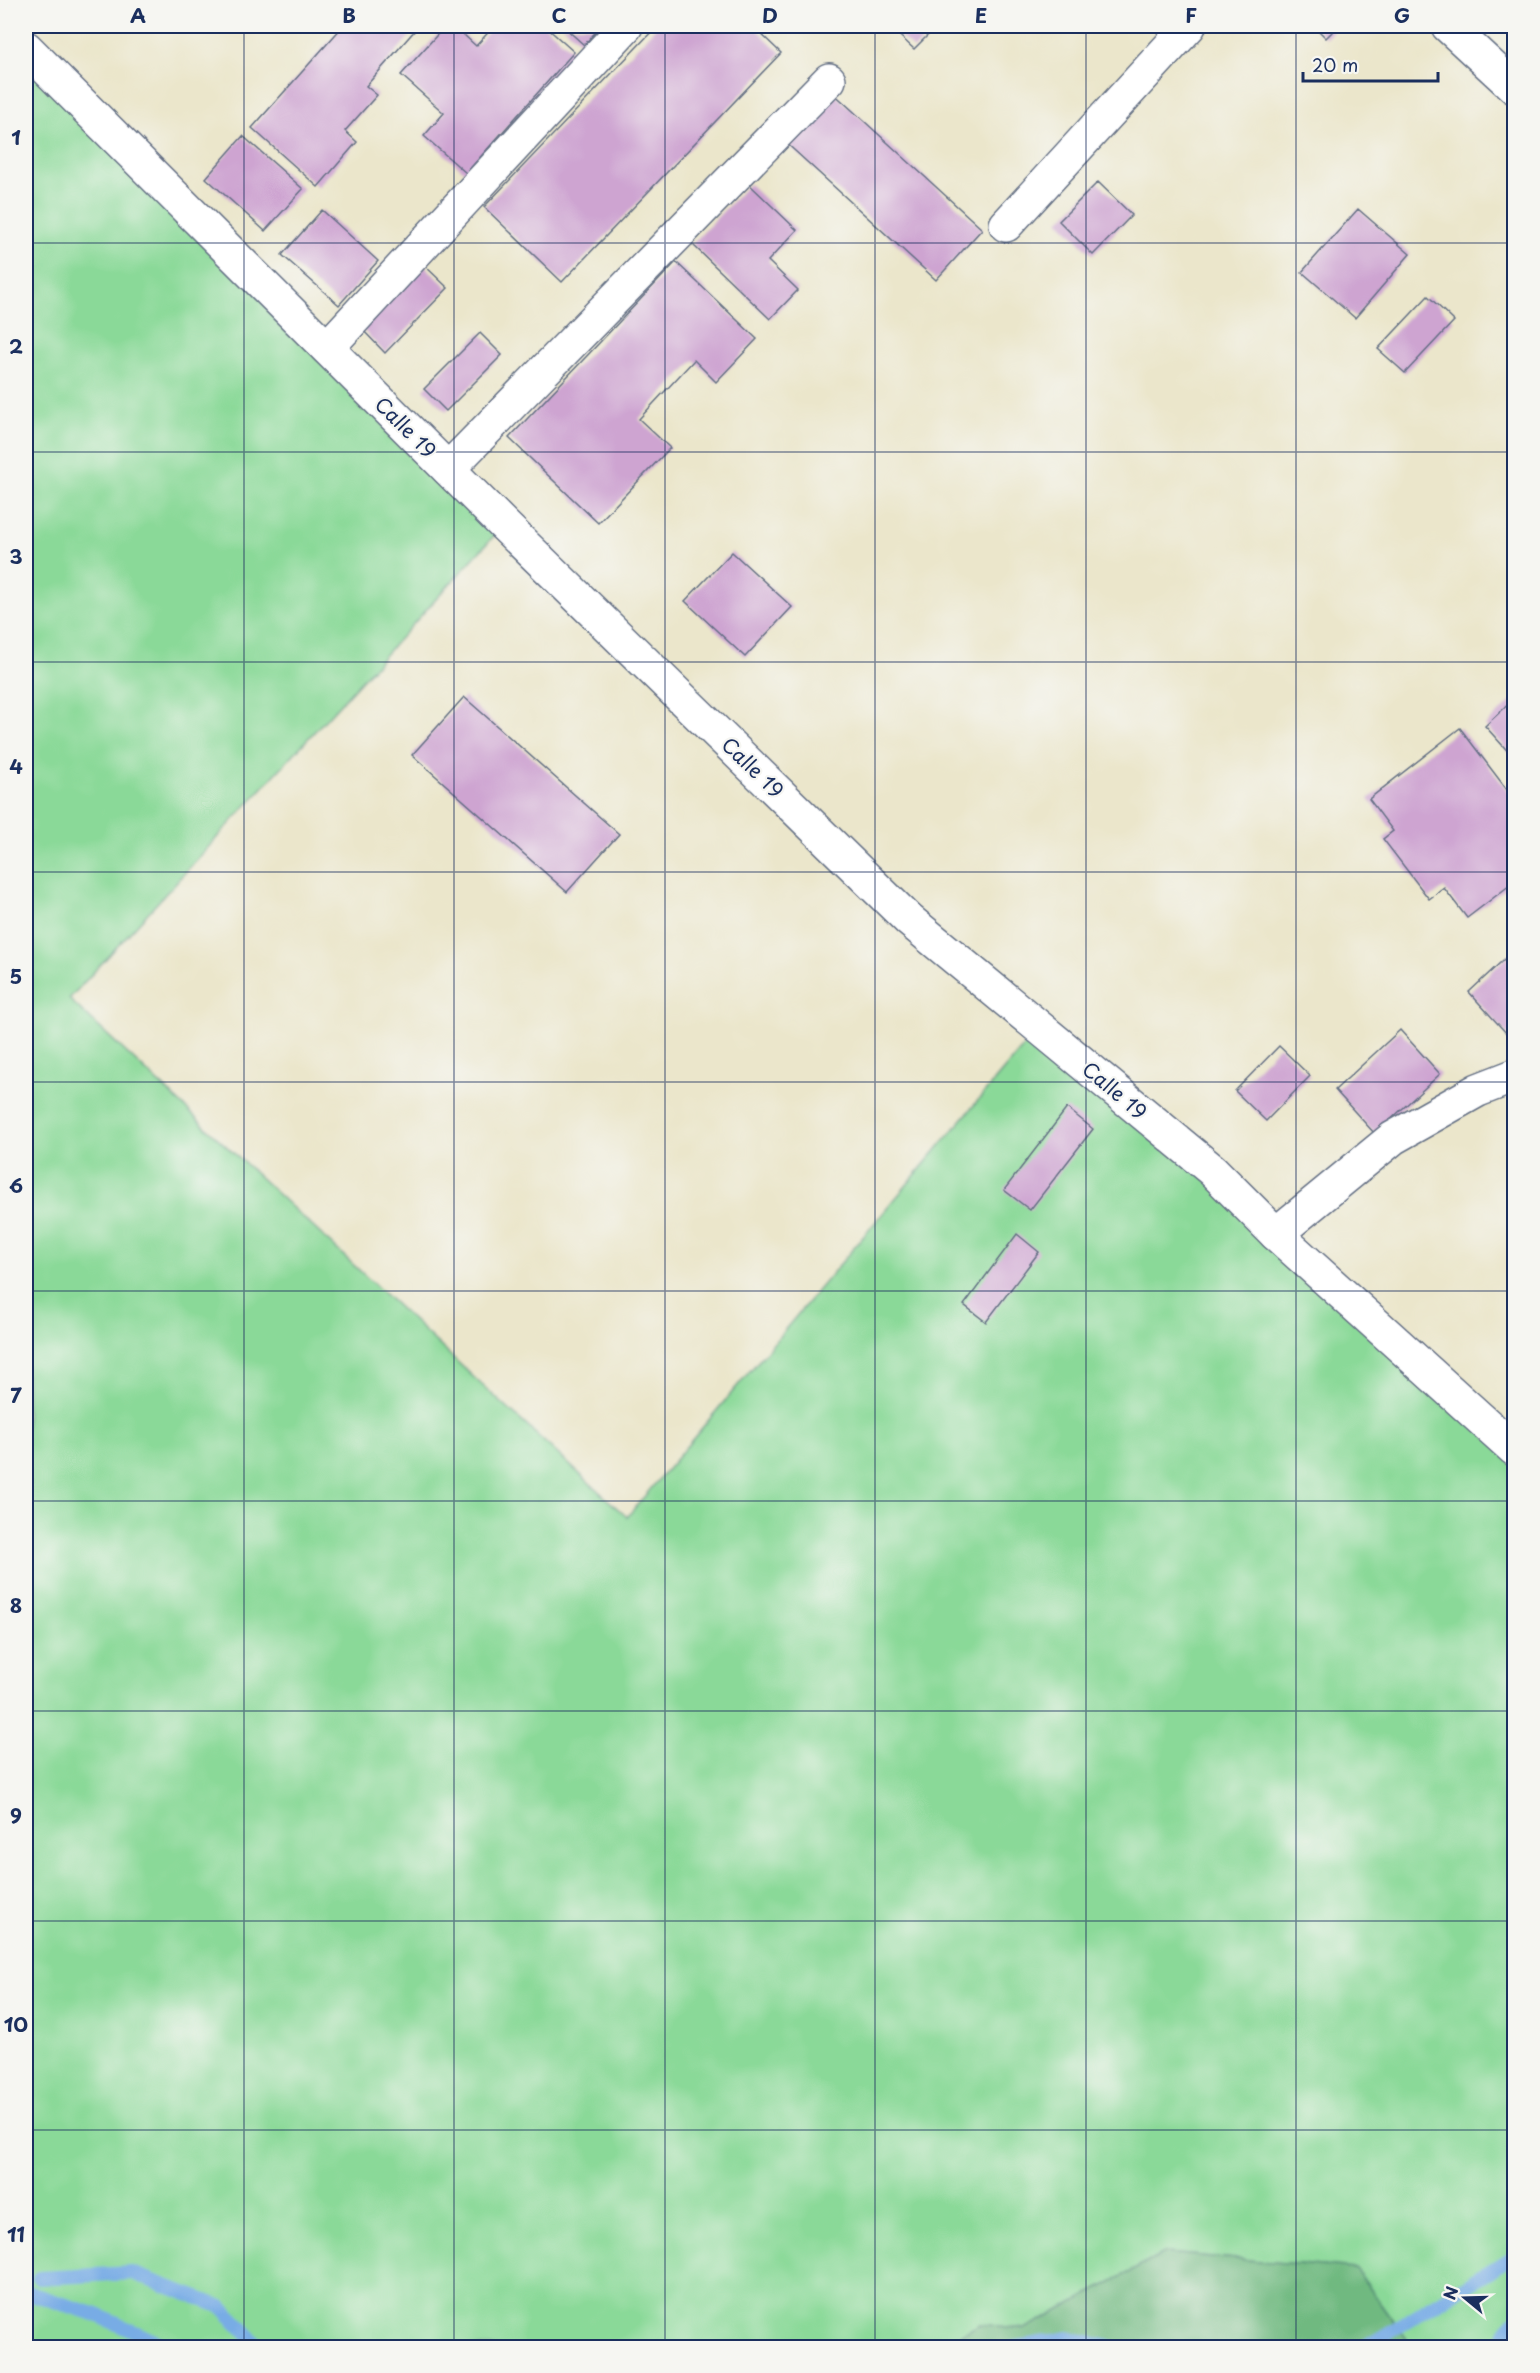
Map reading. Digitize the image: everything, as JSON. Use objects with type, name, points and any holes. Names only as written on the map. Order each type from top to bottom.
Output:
[{"type":"street","points":[[327,348],[626,26]]},
{"type":"street","points":[[1006,225],[1189,26]]},
{"type":"street","points":[[1448,26],[1515,87]]},
{"type":"street","name":"Calle 19","points":[[26,48],[448,469],[909,920],[1212,1170],[1276,1234],[1515,1449]]},
{"type":"street","points":[[448,469],[828,80]]},
{"type":"street","points":[[1276,1234],[1393,1138],[1478,1089],[1515,1076]]},
{"type":"green space","points":[[26,48],[504,525],[69,999],[482,1385],[627,1517],[1039,1028],[1514,1449],[1514,2347],[1412,2347],[1356,2269],[1165,2253],[1025,2329],[980,2324],[939,2347],[26,2347]]},
{"type":"green space","points":[[1165,2253],[1356,2269],[1412,2347],[939,2347],[980,2324],[1025,2329]]},
{"type":"building","points":[[343,26],[412,26],[416,29],[366,86],[377,95],[345,131],[357,142],[318,187],[252,128]]},
{"type":"building","points":[[445,26],[473,26],[464,35],[476,46],[494,26],[545,26],[574,52],[466,173],[424,136],[444,113],[401,75]]},
{"type":"building","points":[[563,26],[601,26],[584,45]]},
{"type":"building","points":[[657,26],[753,26],[781,53],[562,282],[484,207]]},
{"type":"building","points":[[889,26],[937,26],[914,49]]},
{"type":"building","points":[[1314,26],[1338,26],[1326,38]]},
{"type":"building","points":[[829,89],[982,229],[936,280],[783,140]]},
{"type":"building","points":[[243,136],[303,189],[265,231],[206,178]]},
{"type":"building","points":[[1098,182],[1132,215],[1093,255],[1059,221]]},
{"type":"building","points":[[749,184],[797,230],[768,261],[798,290],[770,319],[692,244]]},
{"type":"building","points":[[1358,209],[1410,254],[1355,318],[1302,272]]},
{"type":"building","points":[[322,210],[378,261],[339,305],[282,255]]},
{"type":"building","points":[[676,262],[757,339],[716,382],[694,360],[639,419],[670,448],[598,523],[509,438]]},
{"type":"building","points":[[422,263],[448,288],[385,353],[360,327]]},
{"type":"building","points":[[1428,296],[1454,321],[1405,373],[1378,349]]},
{"type":"building","points":[[480,333],[502,355],[446,411],[424,389]]},
{"type":"building","points":[[732,552],[792,607],[745,657],[685,601]]},
{"type":"building","points":[[464,697],[619,834],[567,892],[412,755]]},
{"type":"building","points":[[1514,699],[1514,758],[1485,726]]},
{"type":"building","points":[[1460,728],[1514,799],[1514,882],[1467,918],[1444,888],[1429,899],[1383,839],[1393,831],[1369,799]]},
{"type":"building","points":[[1514,950],[1514,1029],[1508,1035],[1469,992]]},
{"type":"building","points":[[1400,1030],[1440,1074],[1375,1134],[1335,1090]]},
{"type":"building","points":[[1279,1046],[1310,1076],[1266,1121],[1235,1091]]},
{"type":"building","points":[[1067,1108],[1093,1129],[1030,1210],[1004,1190]]},
{"type":"building","points":[[1017,1234],[1039,1252],[986,1322],[964,1305]]},
{"type":"waterway","points":[[1364,2348],[1514,2256]]},
{"type":"waterway","points":[[39,2278],[132,2273],[222,2307],[261,2348]]},
{"type":"waterway","points":[[26,2292],[97,2315],[170,2348]]},
{"type":"waterway","points":[[1505,2348],[1506,2330],[1514,2321]]},
{"type":"waterway","points":[[1013,2348],[1069,2338],[1114,2348]]}]
